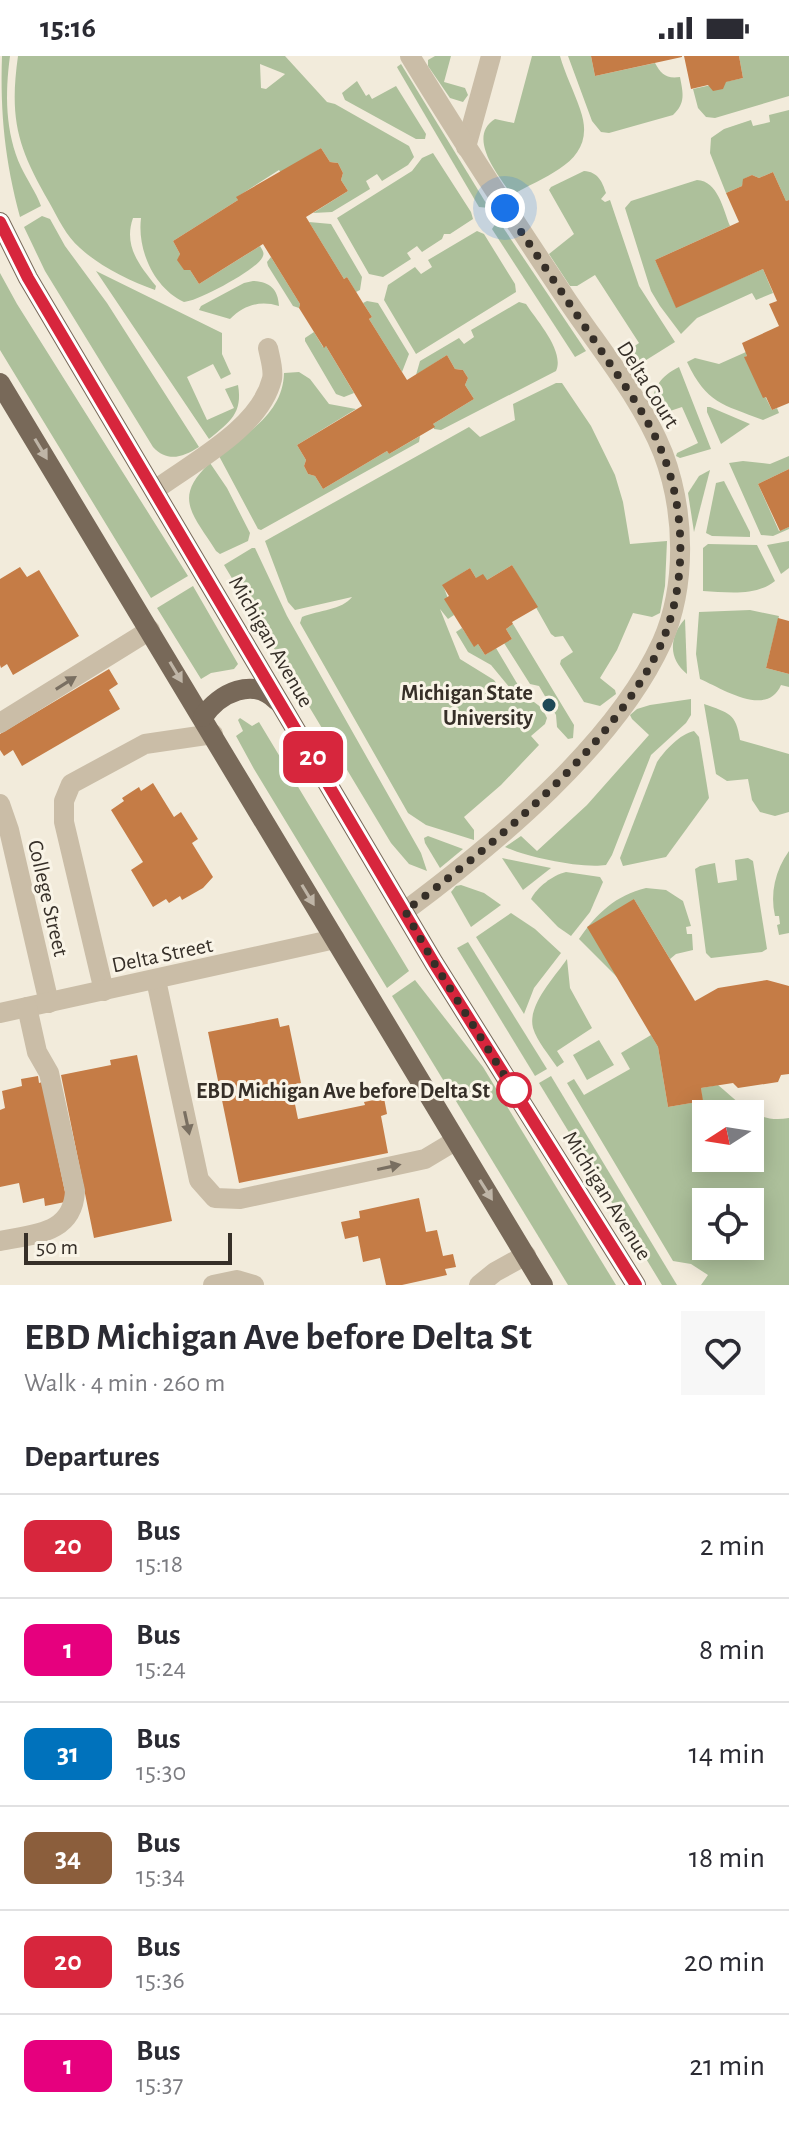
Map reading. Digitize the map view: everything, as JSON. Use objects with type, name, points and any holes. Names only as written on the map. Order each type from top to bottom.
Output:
[{"type":"main road","name":"Michigan Avenue","points":[[0,222],[28,278],[434,963],[636,1285]]},
{"type":"main road","points":[[0,383],[543,1285]]},
{"type":"main road","points":[[208,725],[220,698],[243,689],[266,692],[285,710]]},
{"type":"street","name":"Delta Court","points":[[405,911],[483,850],[544,794],[621,710],[663,640],[679,570],[680,537],[676,503],[663,454],[651,428],[466,147],[410,56]]},
{"type":"street","points":[[466,147],[491,56]]},
{"type":"street","points":[[155,490],[253,418],[273,376],[268,348]]},
{"type":"street","points":[[0,723],[150,630]]},
{"type":"street","points":[[104,991],[64,822],[64,801],[71,784],[145,744],[208,725]]},
{"type":"street","name":"College Street","points":[[0,804],[9,830],[49,1003]]},
{"type":"street","name":"Delta Street","points":[[0,1013],[335,939]]},
{"type":"street","points":[[156,980],[199,1180],[215,1198],[240,1199],[425,1159],[455,1141]]},
{"type":"street","points":[[0,1241],[52,1229],[66,1220],[74,1207],[75,1191],[49,1073],[37,1052],[27,1007]]},
{"type":"street","points":[[479,1285],[526,1255]]},
{"type":"street","points":[[213,1285],[237,1280],[254,1285]]},
{"type":"green space","points":[[2,56],[10,56],[7,98],[12,140],[21,167],[41,206],[20,217],[5,137]]},
{"type":"green space","points":[[18,56],[285,56],[327,102],[409,146],[414,157],[408,165],[382,181],[377,174],[366,181],[370,189],[332,212],[313,213],[348,191],[341,180],[343,173],[338,163],[330,162],[321,148],[281,173],[279,170],[173,241],[180,254],[178,260],[190,270],[199,284],[260,246],[263,252],[257,263],[238,277],[201,297],[184,302],[164,287],[150,267],[142,243],[141,218],[133,218],[130,238],[135,255],[156,286],[155,290],[105,267],[71,238],[38,183],[23,149],[16,116]],"holes":[[[260,64],[285,74],[266,89],[261,88]]]},
{"type":"green space","points":[[435,56],[451,56],[444,82],[465,88],[468,95],[463,102],[450,98],[428,66],[428,60]]},
{"type":"green space","points":[[532,56],[560,56],[580,109],[584,127],[582,141],[567,164],[512,195],[488,157],[484,136],[495,119],[514,123]]},
{"type":"green space","points":[[568,56],[591,56],[595,76],[655,63],[664,75],[680,77],[682,102],[673,115],[609,133],[601,132],[592,121]]},
{"type":"green space","points":[[739,56],[789,56],[789,96],[715,118],[706,117],[698,108],[693,89],[743,78]]},
{"type":"green space","points":[[401,64],[489,208],[479,207],[398,69]]},
{"type":"green space","points":[[357,81],[366,96],[369,94],[372,99],[396,86],[426,134],[425,139],[416,139],[345,100],[342,93]]},
{"type":"green space","points":[[789,110],[789,200],[786,201],[773,172],[759,178],[752,175],[744,179],[742,186],[726,193],[710,153],[711,138],[724,129],[751,120],[753,126],[770,122],[769,115]]},
{"type":"green space","points":[[433,153],[473,219],[450,234],[444,234],[442,239],[422,252],[417,246],[407,253],[411,259],[383,277],[369,274],[337,218],[412,171],[422,158]]},
{"type":"green space","points":[[584,171],[593,173],[601,181],[606,193],[601,199],[605,202],[610,200],[639,286],[675,342],[635,367],[626,352],[639,343],[595,275],[577,286],[570,286],[549,254],[574,234],[549,190]]},
{"type":"green space","points":[[697,180],[710,185],[715,191],[730,226],[655,260],[676,307],[763,269],[773,293],[756,300],[752,293],[697,318],[681,334],[651,291],[625,208],[631,201]]},
{"type":"green space","points":[[42,216],[50,219],[199,447],[175,457],[164,455],[153,447],[45,271],[24,227]]},
{"type":"green space","points":[[498,220],[586,351],[575,357],[492,229]]},
{"type":"green space","points":[[309,222],[331,224],[362,277],[360,290],[356,292],[347,277],[344,279]]},
{"type":"green space","points":[[477,231],[484,234],[515,284],[516,292],[416,354],[384,300],[388,285],[415,267],[421,274],[432,267],[428,260]]},
{"type":"green space","points":[[271,257],[300,304],[299,308],[293,306],[268,266]]},
{"type":"green space","points":[[96,271],[222,333],[222,354],[231,374],[221,379],[213,364],[187,377],[207,420],[234,408],[225,389],[238,385],[237,410],[209,439]]},
{"type":"green space","points":[[0,273],[188,576],[151,598],[0,350]]},
{"type":"green space","points":[[253,281],[272,288],[279,306],[253,305],[230,319],[199,310],[201,306]]},
{"type":"green space","points":[[519,302],[526,304],[553,345],[557,354],[556,371],[441,430],[434,429],[433,424],[474,399],[465,385],[468,378],[463,370],[455,369],[447,355],[416,375],[420,361],[459,338],[464,344],[474,337],[471,330]]},
{"type":"green space","points":[[363,303],[378,303],[409,354],[402,372],[369,319],[372,317]]},
{"type":"green space","points":[[314,332],[354,393],[344,397],[336,394],[305,341]]},
{"type":"green space","points":[[746,352],[745,357],[772,410],[777,408],[779,413],[763,420],[726,406],[709,395],[687,362],[695,358],[719,364]]},
{"type":"green space","points":[[679,367],[711,449],[680,458],[676,456],[677,453],[698,443],[682,407],[658,415],[652,406],[659,383]]},
{"type":"green space","points":[[299,372],[310,379],[329,404],[356,409],[297,445],[306,460],[304,466],[308,474],[315,476],[323,489],[387,451],[389,454],[420,436],[419,442],[261,530],[219,456],[271,411],[278,399],[284,373]]},
{"type":"green space","points":[[562,383],[591,426],[615,475],[630,544],[667,541],[665,586],[660,613],[652,617],[633,613],[617,650],[600,678],[616,694],[600,706],[584,702],[560,664],[573,652],[563,636],[551,634],[512,565],[487,580],[476,578],[470,568],[443,585],[454,615],[448,619],[440,609],[460,659],[494,680],[507,698],[515,702],[534,702],[542,708],[547,718],[545,724],[531,736],[539,745],[501,785],[464,817],[474,830],[474,840],[426,825],[408,813],[300,623],[302,617],[336,607],[352,597],[295,610],[288,602],[265,541],[469,427],[480,437],[515,420],[513,404]]},
{"type":"green space","points":[[707,407],[710,407],[750,424],[721,444]]},
{"type":"green space","points":[[789,456],[789,469],[758,484],[779,531],[789,529],[773,536],[761,535],[729,463],[770,464]]},
{"type":"green space","points":[[210,463],[250,533],[248,541],[220,554],[200,527],[190,506],[192,486]]},
{"type":"green space","points":[[710,470],[694,532],[688,493],[699,476]]},
{"type":"green space","points":[[724,481],[750,537],[712,536],[706,533],[716,483]]},
{"type":"green space","points":[[789,541],[789,568],[781,574],[767,545]]},
{"type":"green space","points":[[708,544],[757,545],[775,581],[749,591],[703,591],[703,548]]},
{"type":"green space","points":[[255,548],[287,616],[421,853],[427,871],[409,864],[391,843],[224,565]]},
{"type":"green space","points":[[193,586],[238,664],[234,669],[211,673],[201,679],[157,608]]},
{"type":"green space","points":[[750,610],[779,616],[766,668],[789,674],[789,687],[781,685],[774,695],[766,699],[744,698],[700,679],[696,654],[699,612]]},
{"type":"green space","points":[[685,619],[687,674],[676,661],[673,647],[676,633]]},
{"type":"green space","points":[[513,624],[574,725],[573,738],[568,739],[557,727],[556,715],[539,686],[530,684],[504,643],[512,639],[506,629]]},
{"type":"green space","points":[[462,628],[474,646],[478,644],[485,655],[496,648],[521,690],[510,688],[491,665],[468,652],[456,632]]},
{"type":"green space","points":[[691,699],[691,715],[686,723],[651,755],[606,865],[554,861],[505,847],[521,836],[537,851],[587,805],[649,735],[630,715],[637,709]]},
{"type":"green space","points":[[704,704],[730,715],[740,740],[789,754],[789,812],[775,816],[760,812],[752,800],[748,779],[727,781],[716,774]]},
{"type":"green space","points":[[240,718],[252,726],[259,722],[409,971],[387,988],[236,736],[243,731]]},
{"type":"green space","points":[[694,731],[699,737],[709,798],[666,857],[623,866],[620,858],[657,762],[673,743]]},
{"type":"green space","points":[[428,836],[463,849],[440,868],[425,843],[424,838]]},
{"type":"green space","points":[[789,851],[789,933],[779,935],[774,891],[780,866]]},
{"type":"green space","points":[[502,858],[551,868],[523,890]]},
{"type":"green space","points":[[748,858],[753,861],[767,949],[711,958],[706,953],[695,869],[715,863],[718,883],[737,880],[735,860]]},
{"type":"green space","points":[[566,872],[600,877],[603,882],[590,912],[571,936],[531,899],[546,882]]},
{"type":"green space","points":[[461,885],[484,893],[501,905],[471,927],[451,892]]},
{"type":"green space","points":[[646,888],[666,890],[683,901],[691,926],[686,927],[687,934],[692,934],[693,950],[676,954],[670,959],[634,899],[617,977],[579,939],[592,921],[608,907],[625,895]]},
{"type":"green space","points":[[511,913],[535,929],[561,953],[534,988],[524,1014],[476,937]]},
{"type":"green space","points":[[468,942],[547,1069],[535,1076],[457,948]]},
{"type":"green space","points":[[567,959],[570,988],[592,1028],[557,1051],[564,1062],[557,1067],[537,1038],[532,1019],[543,992]]},
{"type":"green space","points":[[415,980],[483,1067],[616,1285],[568,1285],[392,996]]},
{"type":"green space","points":[[651,1035],[658,1047],[668,1107],[692,1103],[692,1172],[764,1172],[764,1117],[789,1118],[789,1285],[701,1285],[708,1275],[691,1264],[673,1261],[567,1083],[574,1079],[584,1095],[630,1069],[621,1053]]},
{"type":"green space","points":[[599,1040],[614,1065],[587,1080],[573,1055]]},
{"type":"green space","points":[[551,1076],[677,1285],[662,1285],[539,1083]]},
{"type":"green space","points":[[718,1085],[736,1100],[702,1100],[701,1088]]},
{"type":"building","points":[[591,56],[682,56],[682,57],[595,76]]},
{"type":"building","points":[[684,56],[739,56],[743,78],[726,82],[723,89],[713,91],[708,85],[691,89]]},
{"type":"building","points":[[321,148],[330,162],[338,163],[343,173],[341,180],[348,191],[306,217],[344,279],[347,277],[372,317],[369,319],[407,380],[447,355],[455,369],[463,370],[468,378],[465,385],[474,399],[433,424],[435,427],[323,489],[315,476],[308,474],[304,466],[306,460],[297,445],[362,406],[326,346],[324,348],[299,308],[300,304],[263,244],[199,284],[190,270],[184,270],[177,260],[180,254],[173,241],[238,200],[236,197]]},
{"type":"building","points":[[773,172],[786,201],[789,200],[789,403],[772,410],[744,357],[747,356],[742,343],[779,326],[769,304],[777,301],[763,269],[676,308],[655,260],[739,222],[726,193],[742,186],[743,179],[752,175],[759,178]]},
{"type":"building","points":[[789,469],[789,527],[780,531],[758,484]]},
{"type":"building","points":[[512,565],[538,607],[512,622],[506,629],[512,639],[485,655],[478,644],[474,647],[444,599],[449,596],[442,585],[470,568],[476,578],[483,574],[487,580]]},
{"type":"building","points":[[20,567],[27,577],[39,570],[79,636],[13,675],[7,664],[1,668],[0,665],[0,579]]},
{"type":"building","points":[[778,618],[789,621],[789,674],[766,668]]},
{"type":"building","points":[[109,669],[118,684],[109,690],[120,709],[22,766],[13,750],[4,756],[0,750],[0,734]]},
{"type":"building","points":[[153,783],[174,817],[181,812],[198,839],[192,843],[213,877],[203,888],[182,900],[180,896],[169,903],[166,899],[153,907],[131,870],[143,862],[111,810],[139,787],[141,791]]},
{"type":"building","points":[[634,899],[695,1001],[718,988],[767,980],[789,986],[789,1074],[781,1075],[778,1082],[738,1088],[733,1083],[701,1088],[703,1100],[668,1107],[658,1047],[587,927]]},
{"type":"building","points":[[278,1018],[280,1027],[289,1025],[301,1083],[291,1085],[298,1119],[384,1098],[387,1114],[381,1116],[388,1153],[239,1183],[208,1032]]},
{"type":"building","points":[[137,1055],[172,1221],[94,1238],[61,1075],[111,1065],[110,1060]]},
{"type":"building","points":[[38,1076],[39,1083],[42,1082],[65,1192],[65,1202],[45,1206],[44,1198],[23,1203],[19,1183],[0,1187],[0,1110],[5,1108],[2,1091],[22,1086],[21,1079]]},
{"type":"building","points":[[419,1198],[426,1232],[437,1230],[443,1256],[453,1254],[456,1267],[445,1269],[447,1275],[402,1285],[386,1285],[380,1258],[363,1262],[358,1236],[345,1239],[341,1222],[360,1218],[359,1211]]},
{"type":"bus line","name":"20","points":[[0,222],[28,278],[434,963],[636,1285]]},
{"type":"place","name":"Michigan State University","points":[[549,705]]},
{"type":"place","name":"EBD Michigan Ave before Delta St","points":[[514,1090]]},
{"type":"route","points":[[505,208],[651,428],[671,478],[680,537],[679,570],[663,640],[621,710],[544,794],[483,850],[405,911],[518,1097],[514,1090]]}]
